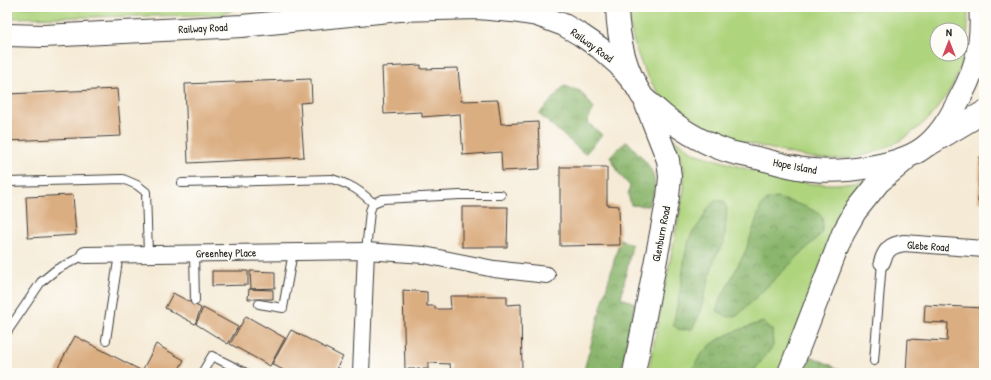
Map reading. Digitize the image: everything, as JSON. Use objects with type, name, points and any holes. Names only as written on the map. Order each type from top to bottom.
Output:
[{"type":"main road","name":"Hope Island","points":[[616,7],[618,29],[624,57],[639,90],[665,117],[706,142],[729,152],[811,170],[834,171],[860,169],[886,163],[909,156],[928,145],[955,109],[975,64],[980,40],[980,7]]},
{"type":"main road","name":"Railway Road","points":[[7,36],[44,36],[242,26],[406,9],[478,8],[537,15],[564,25],[581,34],[600,48],[619,65],[639,90]]},
{"type":"main road","name":"Glenburn Road","points":[[634,373],[668,197],[670,177],[668,160],[639,90]]},
{"type":"main road","points":[[928,145],[984,112]]},
{"type":"main road","points":[[789,373],[843,233],[855,212],[879,182],[909,156]]},
{"type":"street","name":"Glebe Road","points":[[882,262],[889,248],[899,244],[984,249]]},
{"type":"street","name":"Greenhey Place","points":[[85,255],[366,251],[424,255],[494,269],[548,275]]},
{"type":"street","points":[[361,373],[366,251]]},
{"type":"lane","points":[[7,182],[123,179],[137,186],[146,192],[148,254]]},
{"type":"lane","points":[[182,183],[332,179],[349,184],[362,192],[373,203]]},
{"type":"lane","points":[[366,251],[370,211],[373,203],[383,199],[501,196]]},
{"type":"lane","points":[[259,304],[282,308],[294,252]]},
{"type":"lane","points":[[106,340],[119,254]]},
{"type":"lane","points":[[194,254],[195,301]]},
{"type":"lane","points":[[7,332],[41,282],[57,269],[85,255]]},
{"type":"lane","points":[[874,361],[882,262]]},
{"type":"lane","points":[[202,373],[212,356],[246,373]]},
{"type":"green space","points":[[7,7],[241,7],[219,15],[7,18]]},
{"type":"green space","points":[[628,7],[967,7],[967,22],[929,22],[929,62],[962,62],[951,87],[936,110],[917,129],[894,144],[869,154],[841,159],[822,159],[802,156],[720,136],[706,130],[688,120],[673,109],[660,95],[641,63],[630,27]]},
{"type":"green space","points":[[564,86],[580,91],[594,108],[587,122],[602,135],[585,154],[539,114]]},
{"type":"green space","points":[[673,138],[694,153],[750,170],[812,184],[838,184],[870,180],[783,373],[648,373],[684,190],[684,168]]},
{"type":"green space","points":[[627,141],[646,163],[654,178],[655,186],[648,206],[631,205],[628,194],[630,186],[620,175],[610,156]]},
{"type":"green space","points":[[778,198],[803,206],[820,215],[823,222],[821,234],[737,316],[729,317],[717,311],[718,304],[746,250],[761,206],[768,199]]},
{"type":"green space","points":[[716,200],[724,201],[727,209],[724,243],[715,257],[698,318],[692,329],[680,330],[673,325],[681,287],[685,255],[691,235],[702,220],[707,209]]},
{"type":"green space","points":[[620,239],[632,245],[621,298],[635,303],[621,373],[589,373],[584,370]]},
{"type":"green space","points":[[763,322],[772,330],[773,346],[752,373],[691,373],[703,353],[711,345],[730,334]]},
{"type":"green space","points":[[811,356],[841,370],[840,373],[804,373]]},
{"type":"building","points":[[421,65],[421,69],[458,68],[461,101],[498,100],[501,124],[538,122],[540,169],[502,171],[501,152],[463,155],[460,114],[422,117],[422,112],[384,114],[382,67]]},
{"type":"building","points":[[311,79],[312,102],[300,103],[304,157],[188,163],[185,84]]},
{"type":"building","points":[[117,89],[121,136],[7,141],[7,94]]},
{"type":"building","points":[[980,157],[984,157],[984,202],[978,202]]},
{"type":"building","points":[[560,167],[607,167],[607,205],[619,206],[620,245],[560,246]]},
{"type":"building","points":[[73,195],[76,235],[28,238],[26,197]]},
{"type":"building","points":[[462,207],[508,207],[507,247],[462,247]]},
{"type":"building","points":[[212,271],[248,271],[248,285],[212,286]]},
{"type":"building","points":[[250,271],[275,272],[275,288],[251,289]]},
{"type":"building","points":[[249,289],[273,290],[273,299],[248,299]]},
{"type":"building","points":[[403,290],[427,292],[427,306],[435,306],[435,309],[451,309],[450,296],[507,296],[507,305],[521,304],[522,373],[451,373],[450,364],[428,363],[428,369],[405,369]]},
{"type":"building","points":[[173,293],[201,308],[195,324],[165,308]]},
{"type":"building","points":[[925,305],[984,308],[984,373],[906,373],[908,339],[947,341],[948,323],[924,322]]},
{"type":"building","points":[[203,308],[238,327],[228,344],[196,324]]},
{"type":"building","points":[[246,316],[285,338],[270,366],[230,344]]},
{"type":"building","points":[[291,330],[343,357],[337,367],[345,372],[289,373],[272,364]]},
{"type":"building","points":[[75,336],[142,371],[156,344],[184,360],[177,373],[59,373],[56,371]]}]
